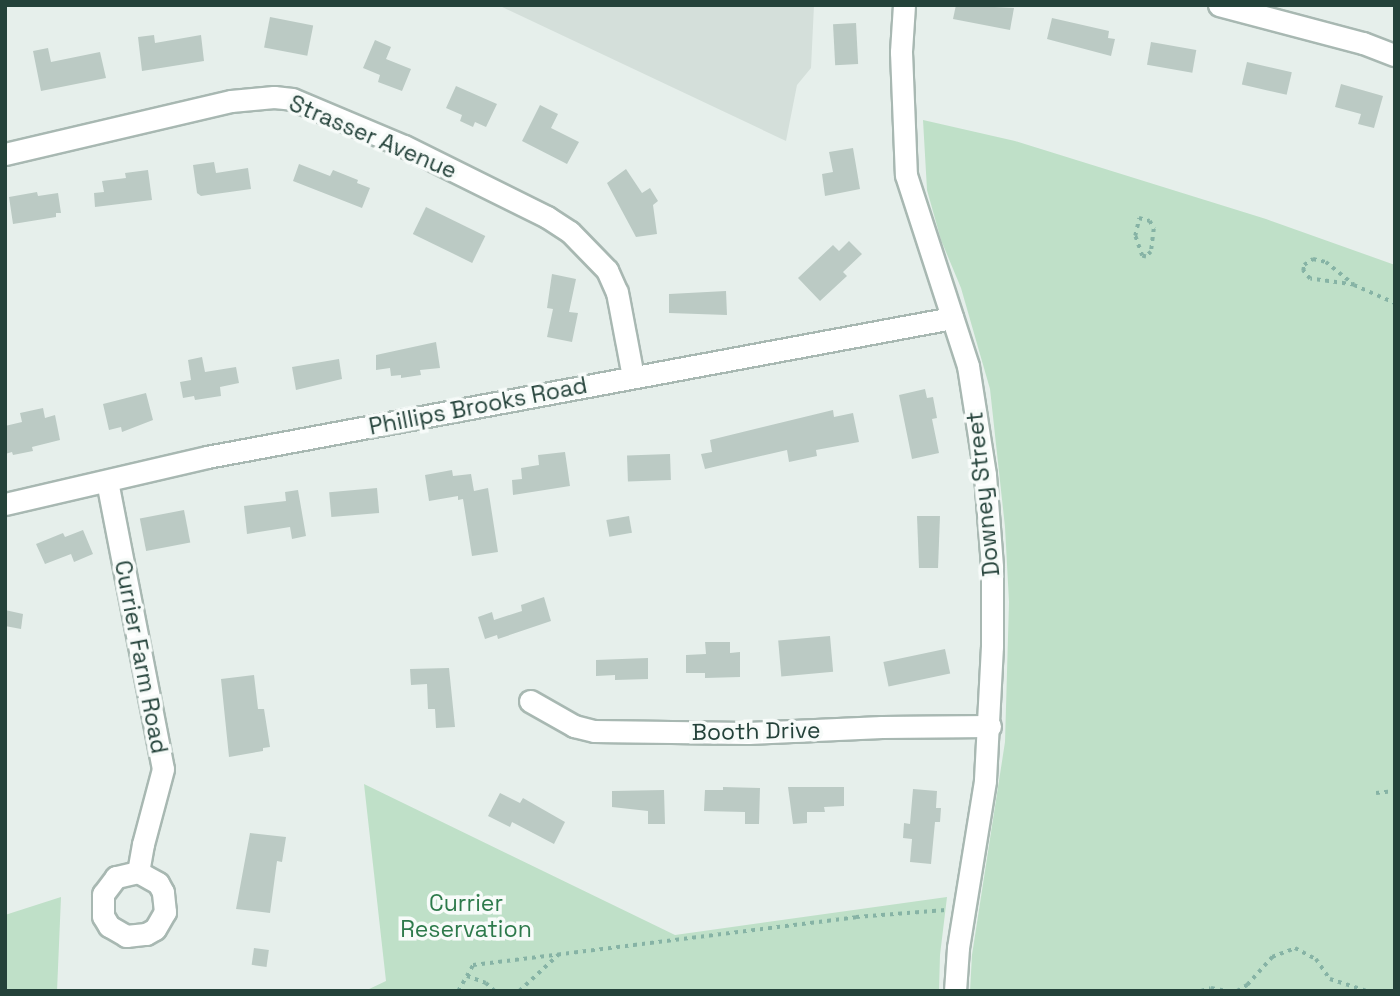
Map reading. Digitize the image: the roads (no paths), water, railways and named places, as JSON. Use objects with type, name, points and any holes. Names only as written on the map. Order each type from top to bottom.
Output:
[{"type":"street","name":"Downey Street","points":[[904,5],[901,52],[906,175],[968,366],[985,475],[992,568],[990,726],[980,829],[965,909],[955,991]]},
{"type":"street","points":[[1219,5],[1255,10],[1395,55]]},
{"type":"street","name":"Strasser Avenue","points":[[5,154],[231,101],[274,97],[292,99],[404,146],[547,217],[570,232],[607,270],[617,292],[633,377]]},
{"type":"street","name":"Phillips Brooks Road","points":[[5,505],[207,457],[952,318]]},
{"type":"street","name":"Currier Farm Road","points":[[107,481],[163,769],[142,844],[138,872]]},
{"type":"street","name":"Booth Drive","points":[[530,701],[574,726],[594,731],[748,733],[882,727],[990,726]]},
{"type":"park label","name":"Currier Reservation","points":[[466,916]]}]
